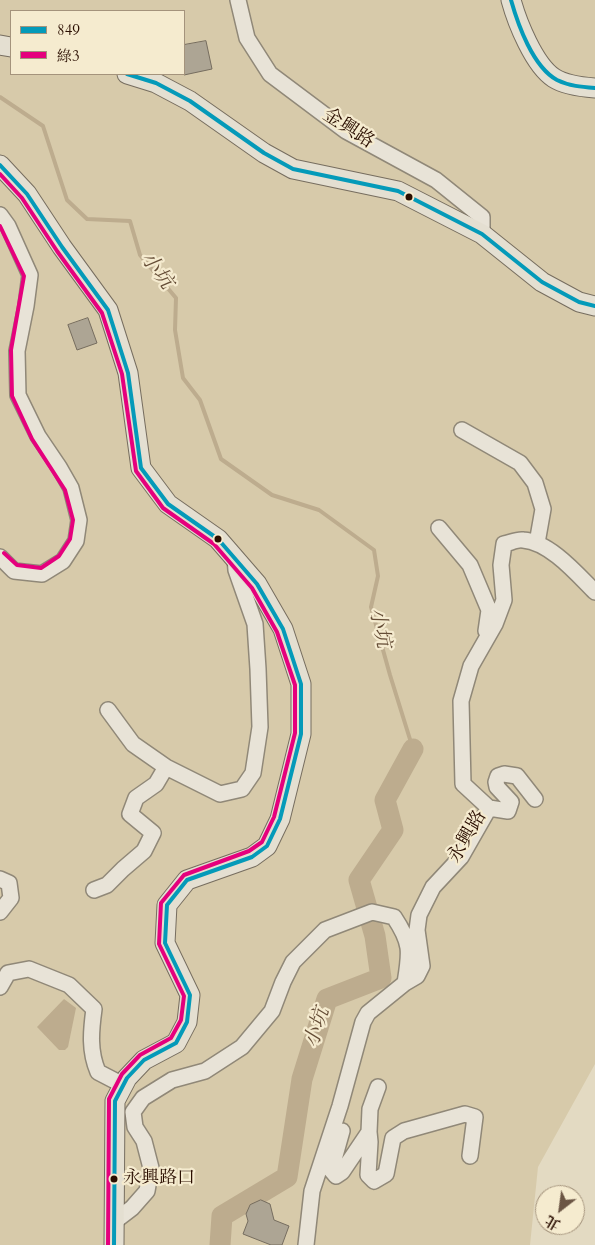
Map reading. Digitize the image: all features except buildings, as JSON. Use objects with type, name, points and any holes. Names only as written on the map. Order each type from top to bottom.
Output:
[{"type":"main road","points":[[511,0],[536,61],[554,78],[582,87],[595,88]]},
{"type":"main road","points":[[130,75],[156,83],[190,101],[264,154],[294,169],[398,191],[482,234],[542,282],[579,302],[595,306]]},
{"type":"main road","points":[[0,165],[26,194],[108,310],[128,373],[141,468],[168,504],[218,539],[257,584],[284,630],[300,684],[301,734],[280,819],[267,846],[252,856],[187,880],[167,905],[165,943],[190,995],[188,1022],[176,1043],[144,1060],[126,1078],[115,1101],[114,1245]]},
{"type":"street","name":"金興路","points":[[238,0],[247,38],[270,74],[346,131],[436,180],[482,217],[482,234]]},
{"type":"street","points":[[0,215],[8,226],[30,275],[17,352],[18,395],[38,436],[72,488],[80,520],[76,541],[63,562],[42,574],[14,570],[0,557]]},
{"type":"street","points":[[462,430],[520,463],[535,483],[543,509],[536,543],[542,545],[577,574],[595,592]]},
{"type":"street","points":[[439,528],[470,565],[489,610],[485,640]]},
{"type":"street","name":"永興路","points":[[306,1245],[312,1190],[340,1106],[363,1022],[368,1013],[405,983],[417,976],[422,966],[417,930],[419,915],[433,886],[461,857],[489,808],[463,784],[461,701],[471,666],[494,624],[504,600],[501,565],[504,544],[521,540],[536,543]]},
{"type":"street","points":[[108,710],[133,744],[166,767],[220,794],[242,789],[254,773],[260,727],[255,624],[236,570],[234,558]]},
{"type":"street","points":[[94,890],[107,885],[144,851],[153,832],[130,814],[136,798],[156,784],[166,767]]},
{"type":"street","points":[[489,808],[508,811],[511,802],[497,787],[496,782],[498,776],[504,774],[517,776],[535,799]]},
{"type":"street","points":[[0,879],[10,883],[12,898],[0,912]]},
{"type":"street","points":[[115,1221],[132,1208],[147,1191],[151,1168],[144,1141],[135,1127],[133,1112],[143,1098],[172,1080],[205,1071],[242,1047],[272,1011],[293,962],[325,930],[372,912],[394,917],[404,932],[410,952],[405,983]]},
{"type":"street","points":[[0,987],[8,973],[29,969],[70,985],[94,1009],[92,1058],[98,1072],[123,1084]]},
{"type":"street","points":[[378,1087],[370,1109],[369,1132],[368,1175],[374,1181],[386,1174],[393,1138],[404,1131],[465,1114],[475,1117],[470,1156]]},
{"type":"street","points":[[340,1106],[346,1119],[331,1170],[336,1176],[342,1172],[369,1132]]},
{"type":"shaded area","points":[[0,0],[595,0],[595,1064],[538,1167],[530,1245],[0,1245]]},
{"type":"shaded area","points":[[64,999],[76,1008],[68,1047],[65,1050],[59,1050],[37,1027]]},
{"type":"waterway","name":"小坑","points":[[0,97],[43,126],[67,200],[87,219],[130,221],[140,255],[176,298],[175,330],[183,378],[200,400],[221,459],[272,495],[319,510],[374,550],[378,576],[371,607],[413,749]]},
{"type":"waterway","name":"小坑","points":[[220,1245],[222,1216],[287,1177],[302,1079],[327,999],[381,978],[375,936],[359,880],[393,830],[385,800],[413,749]]},
{"type":"transit line","name":"849","points":[[511,0],[528,44],[534,56],[548,74],[566,84],[595,88]]},
{"type":"transit line","name":"849","points":[[130,75],[156,83],[190,101],[264,153],[293,169],[398,191],[482,234],[542,282],[579,302],[595,306]]},
{"type":"transit line","name":"849","points":[[0,165],[27,194],[62,247],[108,310],[128,373],[141,468],[168,504],[218,539],[257,584],[283,629],[301,684],[301,734],[280,819],[267,846],[252,857],[187,880],[167,905],[165,943],[190,995],[187,1022],[176,1043],[144,1060],[127,1078],[115,1101],[114,1245]]},
{"type":"transit line","name":"綠3","points":[[0,174],[22,198],[57,251],[102,313],[122,374],[136,471],[163,508],[214,544],[252,588],[277,632],[295,685],[295,733],[274,817],[262,842],[249,851],[184,875],[161,903],[159,944],[184,996],[181,1020],[171,1038],[140,1055],[122,1074],[109,1099],[108,1245]]},
{"type":"transit line","name":"綠3","points":[[0,226],[24,276],[11,350],[12,396],[32,439],[65,490],[73,520],[70,539],[59,556],[41,568],[17,565],[4,553]]},
{"type":"place","name":"永興路口","points":[[114,1179]]}]
